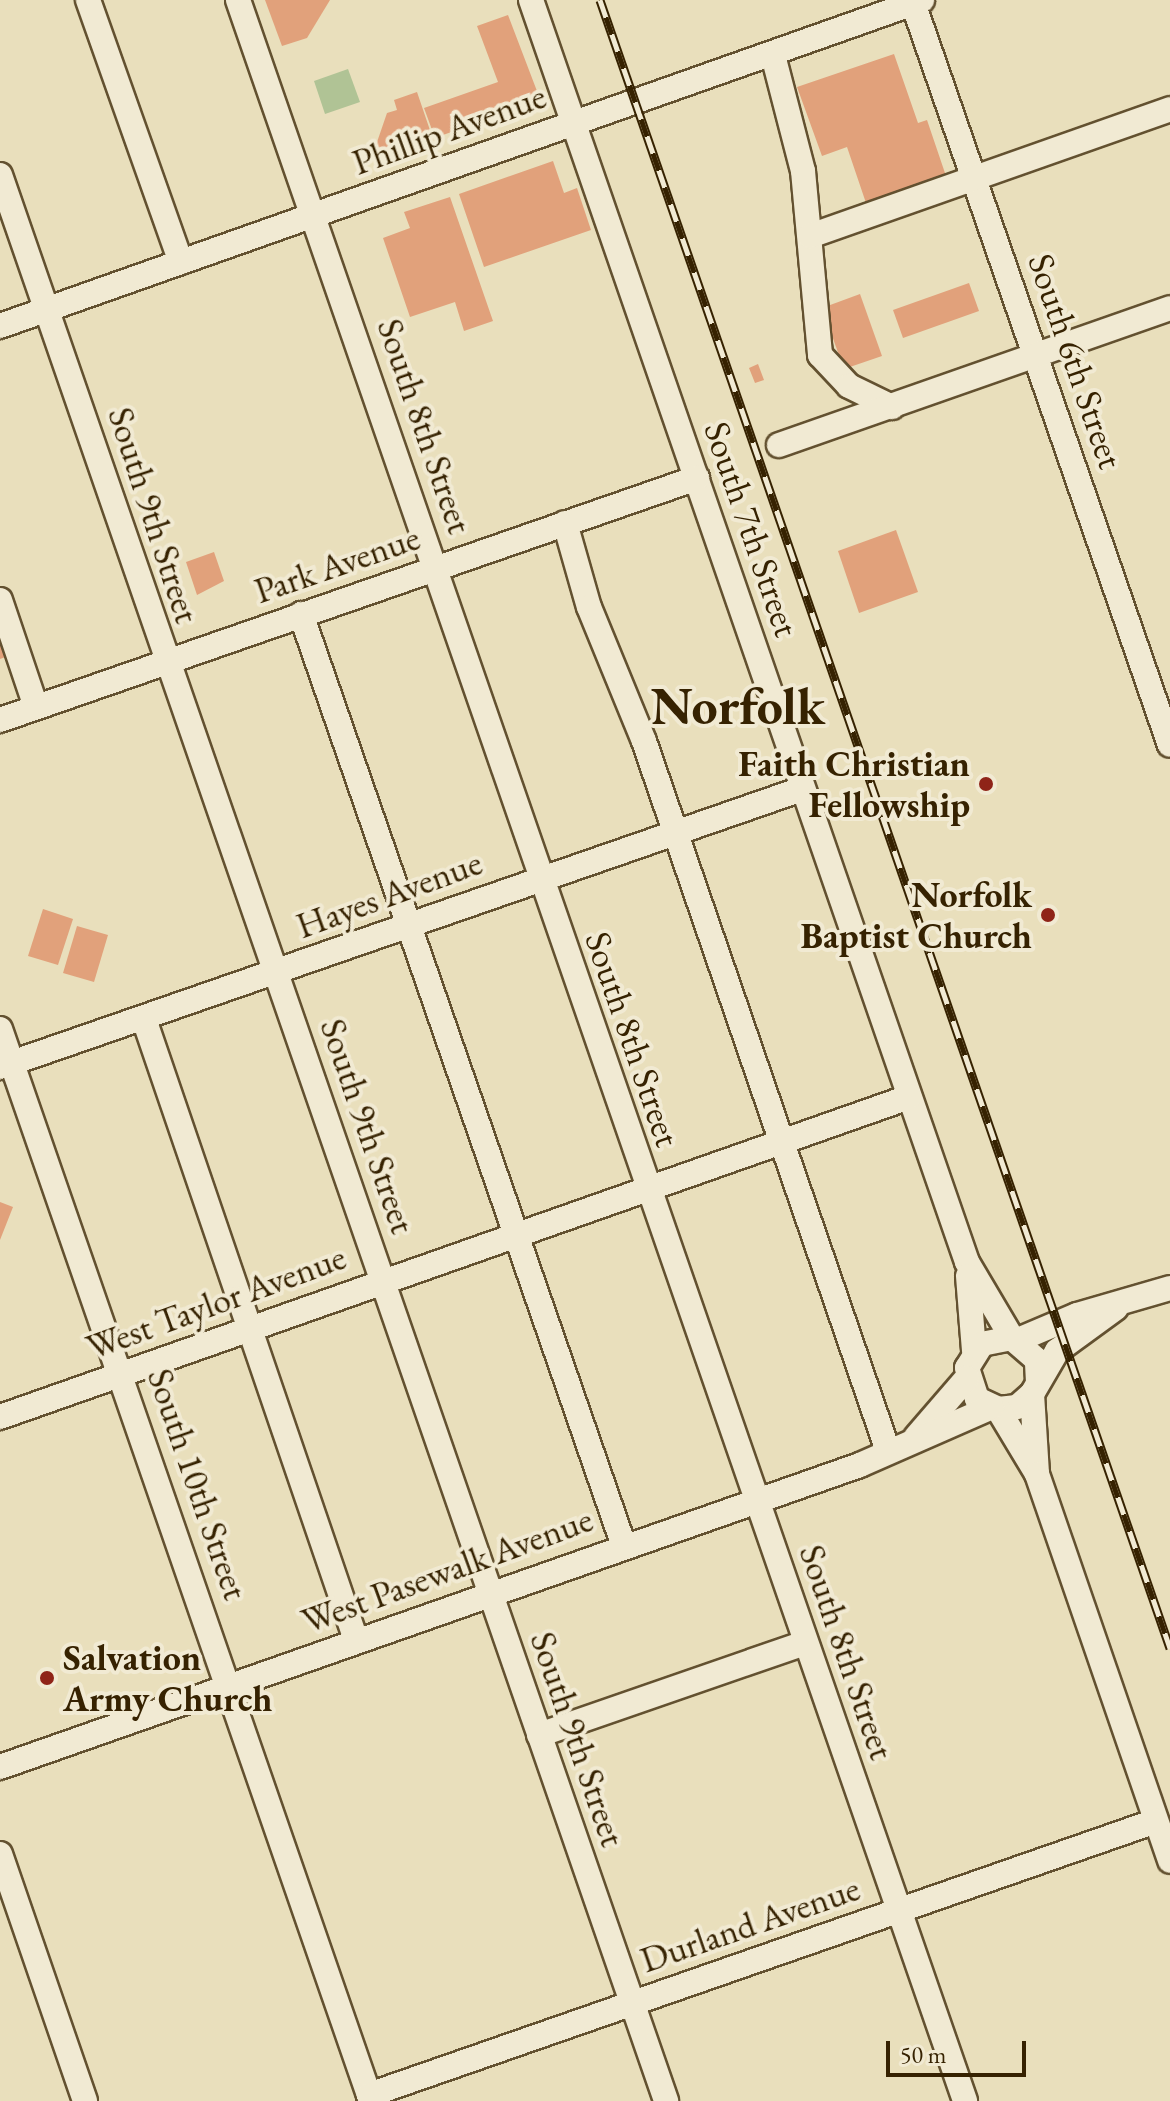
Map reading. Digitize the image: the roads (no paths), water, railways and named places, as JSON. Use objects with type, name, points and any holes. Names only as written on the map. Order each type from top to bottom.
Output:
[{"type":"street","points":[[88,0],[181,262]]},
{"type":"street","name":"South 8th Street","points":[[238,0],[436,568],[539,878],[965,2101]]},
{"type":"street","name":"South 7th Street","points":[[531,0],[967,1262],[1015,1339]]},
{"type":"street","name":"Phillip Avenue","points":[[0,326],[574,122],[773,55],[916,1]]},
{"type":"street","name":"South 6th Street","points":[[916,1],[1170,745]]},
{"type":"street","points":[[773,55],[803,171],[820,355],[849,386],[892,407]]},
{"type":"street","points":[[810,236],[1170,109]]},
{"type":"street","name":"South 9th Street","points":[[0,175],[165,661],[277,972],[666,2101]]},
{"type":"street","points":[[779,445],[1170,308]]},
{"type":"street","name":"Park Avenue","points":[[0,720],[697,478]]},
{"type":"street","points":[[565,523],[589,607],[626,693],[888,1451]]},
{"type":"street","points":[[0,600],[36,707]]},
{"type":"street","points":[[301,614],[624,1546]]},
{"type":"street","name":"Hayes Avenue","points":[[6,1065],[802,789]]},
{"type":"street","points":[[144,1019],[356,1640]]},
{"type":"street","name":"South 10th Street","points":[[0,1029],[6,1065],[122,1375],[370,2098]]},
{"type":"street","name":"West Taylor Avenue","points":[[0,1417],[909,1097]]},
{"type":"street","name":"South 7th Street","points":[[967,1262],[974,1351]]},
{"type":"street","points":[[1116,1308],[1057,1351],[1035,1388],[1017,1407],[995,1408],[977,1399],[967,1378],[974,1351],[991,1339],[1015,1339],[1077,1315],[1116,1308],[1170,1288]]},
{"type":"street","points":[[1015,1339],[1037,1360],[1037,1474]]},
{"type":"street","name":"West Pasewalk Avenue","points":[[916,1437],[967,1378]]},
{"type":"street","points":[[995,1408],[1037,1474],[1170,1861]]},
{"type":"street","name":"West Pasewalk Avenue","points":[[0,1767],[757,1499],[888,1451],[916,1437],[940,1432],[995,1408]]},
{"type":"street","points":[[539,1735],[805,1643]]},
{"type":"street","name":"Durland Avenue","points":[[370,2098],[1156,1821]]},
{"type":"street","points":[[0,1854],[85,2101]]},
{"type":"railway","points":[[600,0],[1170,1648]]},
{"type":"place","name":"Faith Christian Fellowship","points":[[986,784]]},
{"type":"place","name":"Norfolk Baptist Church","points":[[1048,915]]},
{"type":"place","name":"Salvation Army Church","points":[[47,1678]]},
{"type":"district","name":"Norfolk","points":[[738,706]]}]
